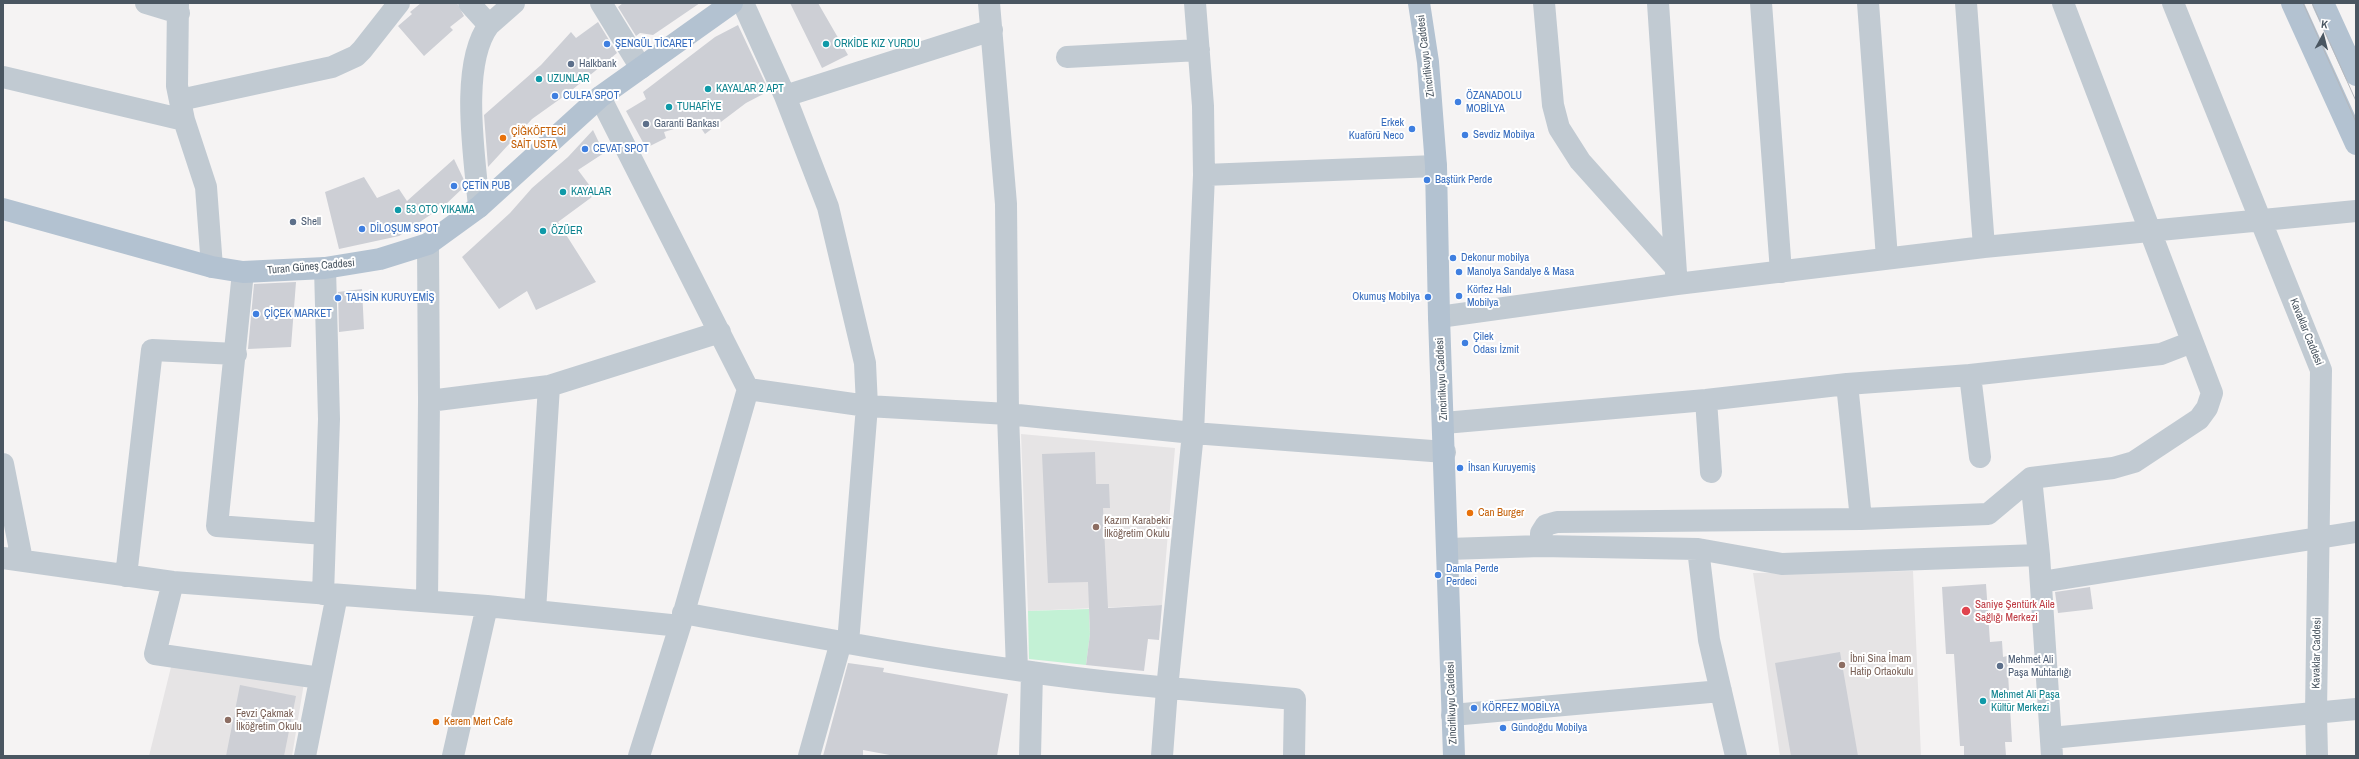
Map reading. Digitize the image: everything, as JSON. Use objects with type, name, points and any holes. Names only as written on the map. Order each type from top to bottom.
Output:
[{"type":"main road","name":"Turan Güneş Caddesi","points":[[3,209],[212,267],[243,272],[325,268],[380,259],[428,244],[480,207],[600,97],[732,3]]},
{"type":"main road","name":"Zincirlikuyu Caddesi","points":[[1419,3],[1428,62],[1436,166],[1439,317],[1445,452],[1454,756]]},
{"type":"main road","points":[[2292,3],[2356,144]]},
{"type":"main road","points":[[2323,3],[2356,75]]},
{"type":"street","points":[[146,3],[178,8],[177,75],[182,110],[206,187],[212,267]]},
{"type":"street","points":[[3,77],[182,110],[332,67],[347,61],[362,50],[399,3]]},
{"type":"street","points":[[469,3],[489,25]]},
{"type":"street","points":[[480,207],[472,126],[472,104],[477,49],[480,39],[489,25],[514,3]]},
{"type":"street","points":[[601,3],[641,68]]},
{"type":"street","points":[[743,3],[785,96],[828,207],[861,338],[865,363],[867,406],[845,642],[809,756]]},
{"type":"street","points":[[989,3],[1006,204],[1008,414],[1030,756]]},
{"type":"street","points":[[1162,756],[1167,689],[1193,433],[1204,175],[1199,50],[1195,3]]},
{"type":"street","points":[[1544,3],[1553,105],[1559,128],[1580,161],[1676,276]]},
{"type":"street","points":[[1658,3],[1676,276]]},
{"type":"street","points":[[1760,3],[1781,272]]},
{"type":"street","points":[[1868,3],[1887,258]]},
{"type":"street","points":[[1966,3],[1984,247]]},
{"type":"street","points":[[1540,546],[1541,533],[1546,525],[1556,522],[1861,519],[1988,514],[2031,478],[2113,468],[2134,462],[2199,419],[2207,408],[2212,393],[2152,230],[2063,3]]},
{"type":"street","name":"Kavaklar Caddesi","points":[[2173,3],[2259,220],[2321,370],[2320,538],[2316,713],[2318,756]]},
{"type":"street","points":[[785,96],[992,30]]},
{"type":"street","points":[[1067,57],[1199,50]]},
{"type":"street","points":[[600,97],[748,389],[681,619],[639,756]]},
{"type":"street","points":[[1204,175],[1436,166]]},
{"type":"street","points":[[1439,317],[1676,276],[1781,272],[1984,247],[2356,211]]},
{"type":"street","points":[[427,601],[429,401],[428,244]]},
{"type":"street","points":[[305,756],[320,678],[330,594],[325,534],[329,419],[325,268]]},
{"type":"street","points":[[243,272],[236,354],[217,526],[325,534]]},
{"type":"street","points":[[429,401],[549,386],[720,332]]},
{"type":"street","points":[[1444,423],[1706,400],[1846,384],[1970,375],[2161,354],[2192,342]]},
{"type":"street","points":[[126,576],[152,350],[236,354]]},
{"type":"street","points":[[1970,375],[1980,457]]},
{"type":"street","points":[[1846,384],[1861,519]]},
{"type":"street","points":[[535,611],[549,386]]},
{"type":"street","points":[[748,389],[867,406],[1008,414],[1193,433],[1445,452]]},
{"type":"street","points":[[1706,400],[1711,472]]},
{"type":"street","points":[[3,464],[12,559],[173,582],[427,601],[535,611],[681,619],[845,642],[1024,671],[1167,689],[1295,699],[1294,756]]},
{"type":"street","points":[[2031,478],[2039,554],[2051,747],[2356,709]]},
{"type":"street","points":[[2041,582],[2356,532]]},
{"type":"street","points":[[1448,549],[1540,546],[1698,549],[1782,564],[2039,554]]},
{"type":"street","points":[[1698,549],[1709,640],[1736,756]]},
{"type":"street","points":[[173,582],[155,654],[320,678]]},
{"type":"street","points":[[453,756],[487,606]]},
{"type":"street","points":[[1452,715],[1721,691]]},
{"type":"shaded area","name":"Kazım Karabekir İlköğretim Okulu","points":[[1021,434],[1175,448],[1162,605],[1028,611]]},
{"type":"shaded area","name":"İbni Sina İmam Hatip Ortaokulu","points":[[1913,571],[1921,756],[1780,756],[1753,573]]},
{"type":"shaded area","name":"Fevzi Çakmak İlköğretim Okulu","points":[[172,663],[304,683],[292,756],[149,756]]},
{"type":"green space","points":[[1089,609],[1090,634],[1086,665],[1029,659],[1028,611]]},
{"type":"building","points":[[421,3],[457,3],[464,16],[450,27],[453,30],[424,56],[398,26],[412,14],[410,12]]},
{"type":"building","points":[[623,3],[700,3],[653,35],[640,33],[636,36],[618,7]]},
{"type":"building","name":"ORKİDE KIZ YURDU","points":[[790,3],[818,3],[848,55],[822,68]]},
{"type":"building","points":[[598,22],[617,53],[567,94],[532,119],[488,167],[484,115],[541,65],[571,32],[576,38]]},
{"type":"building","points":[[738,25],[769,91],[746,103],[705,134],[697,122],[664,132],[666,138],[646,148],[626,111],[646,99],[643,92],[715,37]]},
{"type":"building","points":[[593,130],[604,153],[578,170],[596,194],[558,222],[596,282],[536,310],[527,291],[499,309],[462,257],[510,213],[532,188],[568,157]]},
{"type":"building","points":[[454,159],[464,180],[464,187],[445,205],[399,236],[339,249],[325,192],[364,177],[377,198],[399,189],[407,201]]},
{"type":"building","points":[[296,282],[291,347],[248,349],[254,284]]},
{"type":"building","points":[[362,289],[364,329],[339,332],[338,292]]},
{"type":"building","points":[[1095,452],[1096,484],[1109,484],[1110,508],[1103,508],[1108,608],[1162,605],[1159,640],[1148,639],[1144,671],[1086,665],[1090,634],[1088,582],[1048,583],[1042,454]]},
{"type":"building","name":"Mehmet Ali Paşa Kültür Merkezi","points":[[1986,584],[1990,642],[2002,641],[2003,657],[2007,656],[2012,742],[2005,742],[2006,756],[1964,756],[1964,746],[1960,746],[1954,654],[1946,654],[1942,587]]},
{"type":"building","points":[[2090,587],[2093,609],[2058,613],[2055,592]]},
{"type":"building","points":[[1840,652],[1858,756],[1791,756],[1775,663]]},
{"type":"building","points":[[848,663],[884,668],[883,672],[1008,694],[997,756],[895,756],[863,750],[863,756],[823,756]]},
{"type":"building","points":[[240,685],[296,696],[284,756],[226,756]]},
{"type":"tram line","points":[[2303,3],[2356,122]]},
{"type":"tram line","points":[[2312,3],[2356,101]]},
{"type":"place","name":"ŞENGÜL TİCARET","points":[[607,44]]},
{"type":"place","name":"ORKİDE KIZ YURDU","points":[[826,44]]},
{"type":"place","name":"Halkbank","points":[[571,64]]},
{"type":"place","name":"UZUNLAR","points":[[539,79]]},
{"type":"place","name":"KAYALAR 2 APT","points":[[708,89]]},
{"type":"place","name":"CULFA SPOT","points":[[555,96]]},
{"type":"place","name":"ÖZANADOLU MOBİLYA","points":[[1458,102]]},
{"type":"place","name":"TUHAFİYE","points":[[669,107]]},
{"type":"place","name":"Garanti Bankası","points":[[646,124]]},
{"type":"place","name":"Erkek Kuaförü Neco","points":[[1412,129]]},
{"type":"place","name":"Sevdiz Mobilya","points":[[1465,135]]},
{"type":"place","name":"ÇİĞKÖFTECİ SAİT USTA","points":[[503,138]]},
{"type":"place","name":"CEVAT SPOT","points":[[585,149]]},
{"type":"place","name":"Baştürk Perde","points":[[1427,180]]},
{"type":"place","name":"ÇETİN PUB","points":[[454,186]]},
{"type":"place","name":"KAYALAR","points":[[563,192]]},
{"type":"place","name":"53 OTO YIKAMA","points":[[398,210]]},
{"type":"place","name":"Shell","points":[[293,222]]},
{"type":"place","name":"DİLOŞUM SPOT","points":[[362,229]]},
{"type":"place","name":"ÖZÜER","points":[[543,231]]},
{"type":"place","name":"Dekonur mobilya","points":[[1453,258]]},
{"type":"place","name":"Manolya Sandalye & Masa","points":[[1459,272]]},
{"type":"place","name":"Körfez Halı Mobilya","points":[[1459,296]]},
{"type":"place","name":"Okumuş Mobilya","points":[[1428,297]]},
{"type":"place","name":"TAHSİN KURUYEMİŞ","points":[[338,298]]},
{"type":"place","name":"ÇİÇEK MARKET","points":[[256,314]]},
{"type":"place","name":"Çilek Odası İzmit","points":[[1465,343]]},
{"type":"place","name":"İhsan Kuruyemiş","points":[[1460,468]]},
{"type":"place","name":"Can Burger","points":[[1470,513]]},
{"type":"place","name":"Kazım Karabekir İlköğretim Okulu","points":[[1096,527]]},
{"type":"place","name":"Damla Perde Perdeci","points":[[1438,575]]},
{"type":"place","name":"Saniye Şentürk Aile Sağlığı Merkezi","points":[[1966,611]]},
{"type":"place","name":"İbni Sina İmam Hatip Ortaokulu","points":[[1842,665]]},
{"type":"place","name":"Mehmet Ali Paşa Muhtarlığı","points":[[2000,666]]},
{"type":"place","name":"Mehmet Ali Paşa Kültür Merkezi","points":[[1983,701]]},
{"type":"place","name":"KÖRFEZ MOBİLYA","points":[[1474,708]]},
{"type":"place","name":"Fevzi Çakmak İlköğretim Okulu","points":[[228,720]]},
{"type":"place","name":"Kerem Mert Cafe","points":[[436,722]]},
{"type":"place","name":"Gündoğdu Mobilya","points":[[1503,728]]}]
